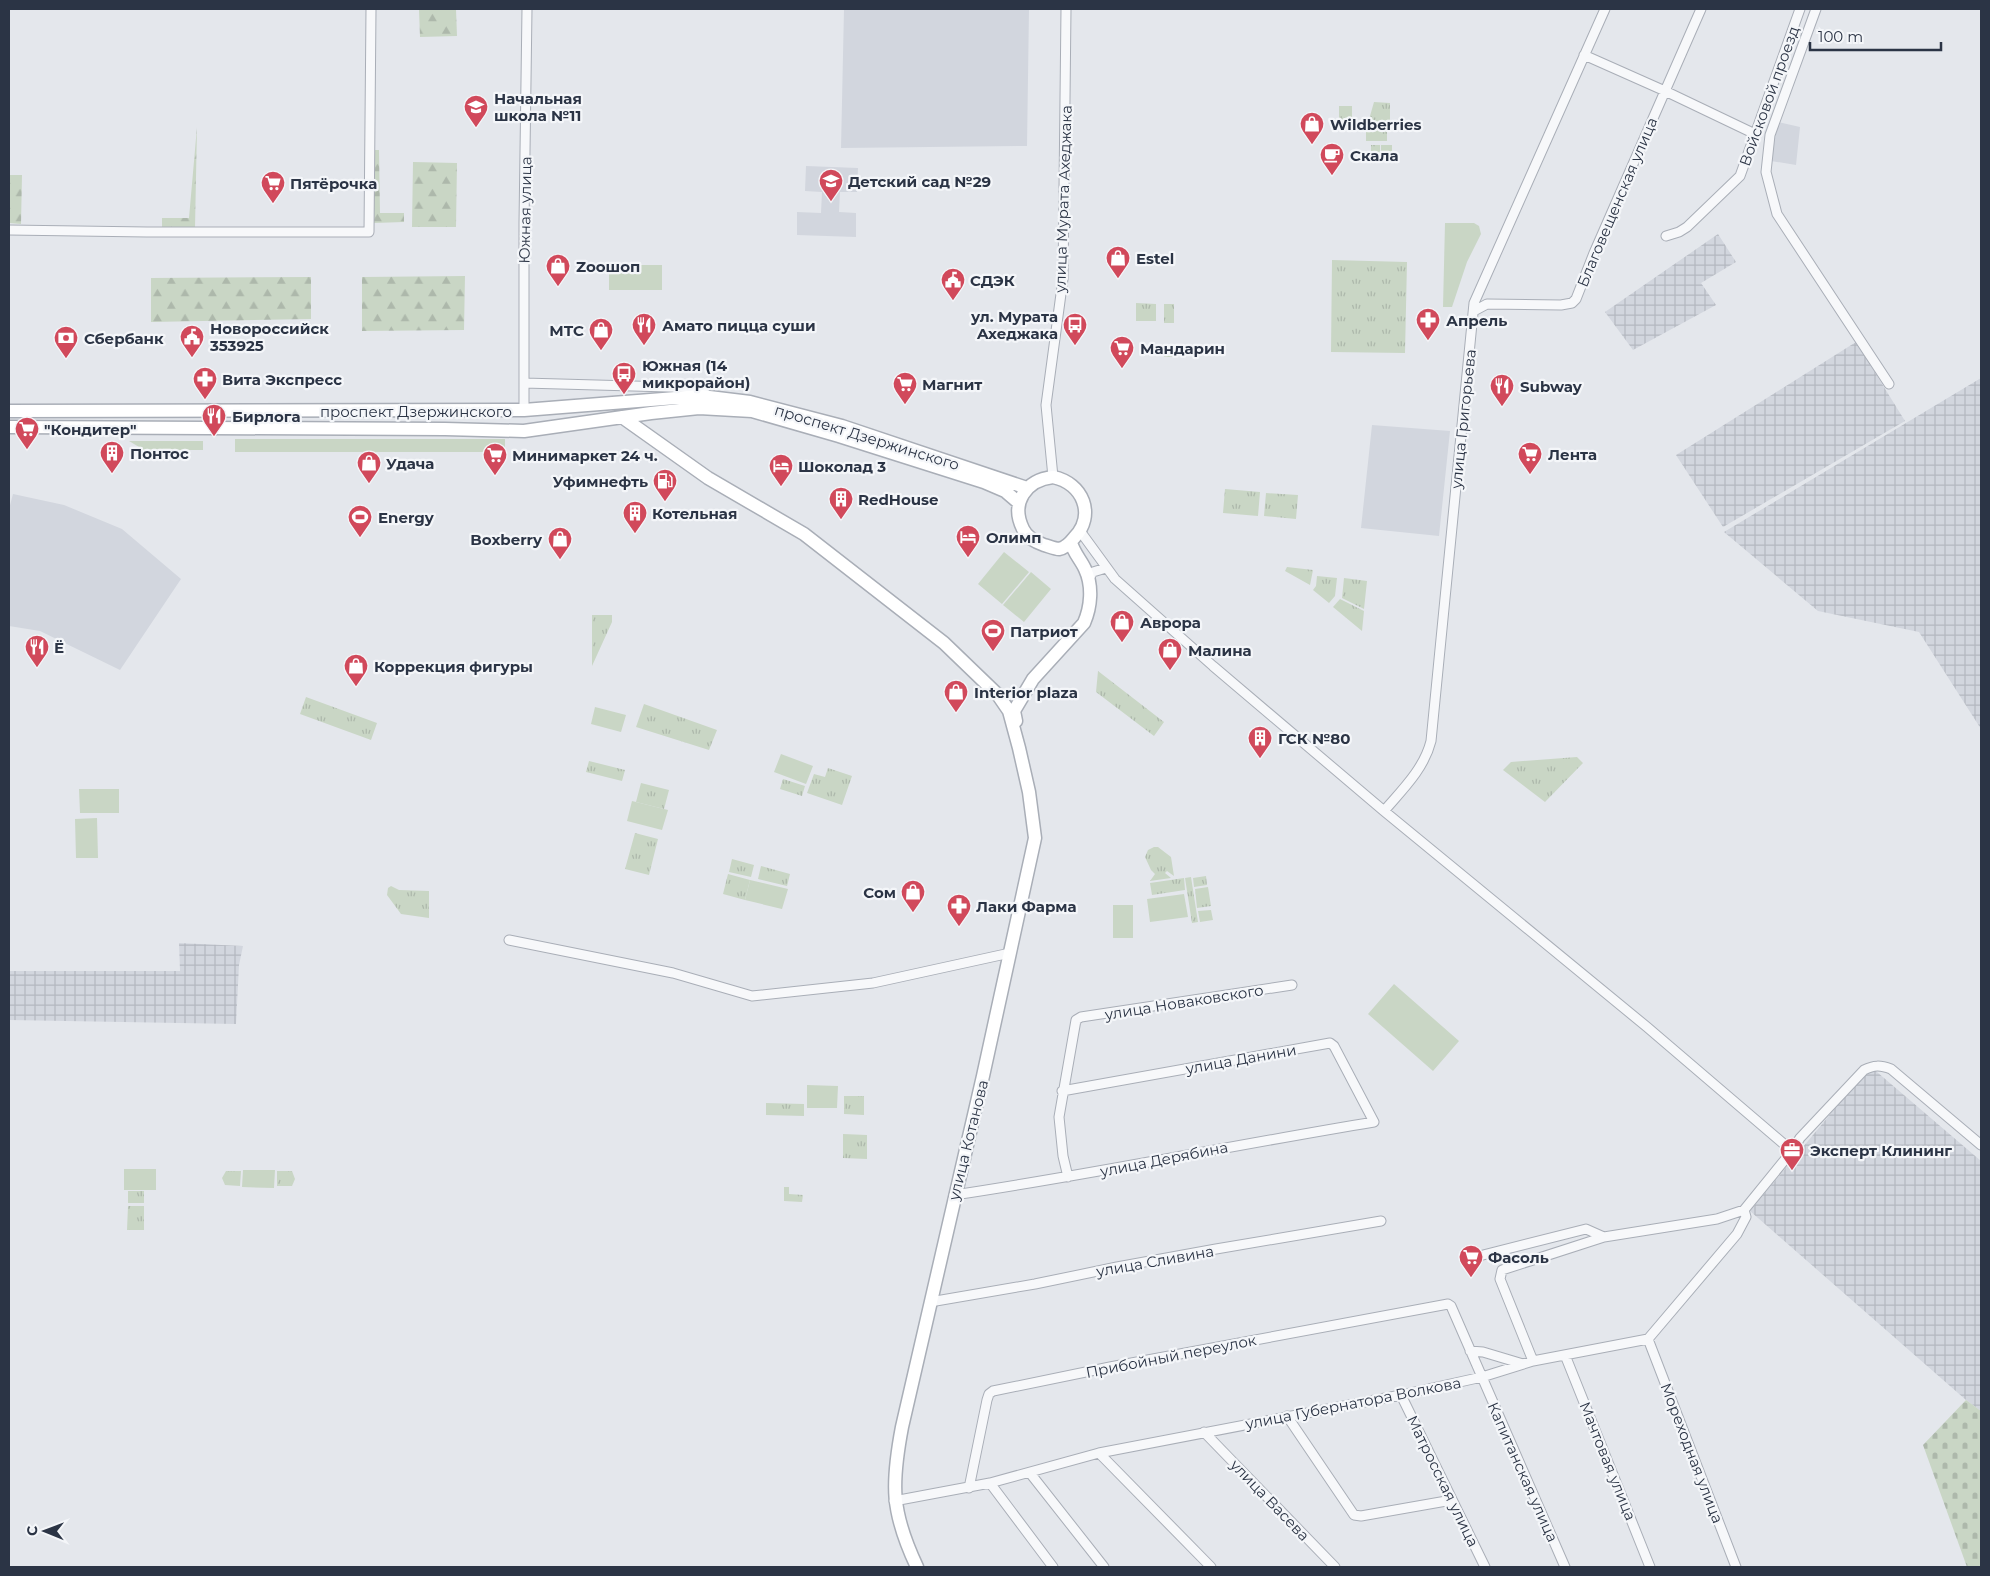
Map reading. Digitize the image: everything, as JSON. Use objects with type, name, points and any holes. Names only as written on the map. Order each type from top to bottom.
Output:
[{"type":"street","points":[[9,230],[368,232],[371,9]]},
{"type":"street","name":"Южная улица","points":[[524,410],[527,9]]},
{"type":"street","name":"улица Мурата Ахеджака","points":[[1053,477],[1046,405],[1063,279],[1066,9]]},
{"type":"street","name":"улица Григорьева","points":[[1384,812],[1420,768],[1429,751],[1431,741],[1474,303],[1605,9]]},
{"type":"street","name":"Благовещенская улица","points":[[1474,311],[1487,304],[1561,305],[1572,303],[1576,299],[1594,252],[1702,9]]},
{"type":"street","name":"Войсковой проезд","points":[[1666,236],[1687,227],[1740,176],[1800,9]]},
{"type":"street","points":[[1816,9],[1770,135],[1766,172],[1777,214],[1889,384]]},
{"type":"street","points":[[1584,55],[1755,134]]},
{"type":"street","points":[[524,383],[705,388]]},
{"type":"street","name":"проспект Дзержинского","points":[[12,411],[524,410],[701,396],[750,402],[842,426],[1028,488]]},
{"type":"street","name":"проспект Дзержинского","points":[[13,427],[524,431],[699,408],[752,411],[839,436],[984,482],[1005,491],[1020,504]]},
{"type":"street","name":"проспект Дзержинского","points":[[524,410],[524,431]]},
{"type":"street","points":[[12,411],[13,427]]},
{"type":"street","points":[[638,415],[636,420],[640,429]]},
{"type":"street","points":[[622,417],[708,478],[804,534],[944,643],[998,695],[1009,711]]},
{"type":"street","points":[[1009,711],[1013,698],[1053,647],[1075,624],[1081,612],[1085,595],[1084,578],[1079,568],[1059,549],[1040,543],[1026,535],[1022,528],[1019,512],[1020,504],[1028,488],[1035,482],[1053,477],[1068,482],[1080,493],[1085,516],[1080,531],[1071,542],[1059,549]]},
{"type":"street","points":[[1080,531],[1114,579],[1213,666],[1384,812],[1639,1020],[1792,1151]]},
{"type":"street","points":[[1029,792],[1029,777],[1014,711],[1033,679],[1084,623],[1090,604],[1089,578],[1072,548],[1071,542]]},
{"type":"street","points":[[1089,578],[1092,572],[1106,568]]},
{"type":"street","points":[[998,695],[1013,698]]},
{"type":"street","name":"улица Котанова","points":[[917,1567],[897,1516],[894,1501],[894,1467],[954,1195],[984,1076],[1035,838],[1029,792],[1009,711]]},
{"type":"street","points":[[509,940],[656,969],[752,996],[873,983],[1010,953]]},
{"type":"street","name":"улица Новаковского","points":[[1062,1091],[1076,1020],[1081,1017],[1292,985]]},
{"type":"street","name":"улица Данини","points":[[1062,1091],[1330,1044],[1334,1046],[1374,1122]]},
{"type":"street","points":[[1533,1361],[1500,1279],[1502,1270],[1604,1238],[1717,1219],[1745,1209],[1792,1151],[1800,1138],[1864,1070],[1872,1066],[1882,1065],[1891,1070],[1981,1146]]},
{"type":"street","points":[[1062,1091],[1059,1117],[1063,1156],[1068,1177]]},
{"type":"street","name":"улица Дерябина","points":[[954,1195],[1068,1177],[1270,1139],[1374,1122]]},
{"type":"street","points":[[1648,1339],[1737,1234],[1746,1217],[1745,1209]]},
{"type":"street","name":"улица Сливина","points":[[930,1302],[1036,1284],[1216,1249],[1381,1222]]},
{"type":"street","points":[[1483,1255],[1586,1229],[1604,1238]]},
{"type":"street","name":"Капитанская улица","points":[[1448,1304],[1451,1306],[1565,1567]]},
{"type":"street","name":"Прибойный переулок","points":[[969,1488],[987,1400],[989,1394],[993,1391],[1110,1367],[1448,1304]]},
{"type":"street","name":"улица Губернатора Волкова","points":[[894,1501],[969,1488],[1099,1454],[1401,1394],[1482,1377],[1533,1361],[1648,1339]]},
{"type":"street","name":"Мореходная улица","points":[[1648,1339],[1736,1567]]},
{"type":"street","points":[[1470,1351],[1483,1352],[1523,1364]]},
{"type":"street","name":"Мачтовая улица","points":[[1566,1355],[1650,1567]]},
{"type":"street","name":"Матросская улица","points":[[1401,1394],[1485,1567]]},
{"type":"street","points":[[1287,1416],[1354,1515],[1361,1516],[1452,1500]]},
{"type":"street","name":"улица Васева","points":[[1204,1432],[1335,1567]]},
{"type":"street","points":[[1099,1454],[1211,1567]]},
{"type":"street","points":[[1030,1473],[1104,1567]]},
{"type":"street","points":[[990,1483],[1053,1567]]},
{"type":"shaded area","points":[[844,9],[1029,9],[1027,146],[841,148]]},
{"type":"shaded area","points":[[1778,122],[1800,127],[1796,165],[1771,161]]},
{"type":"shaded area","name":"Детский сад №29","points":[[806,166],[858,168],[857,192],[840,192],[839,212],[856,213],[856,237],[797,235],[797,212],[821,213],[822,192],[805,191]]},
{"type":"shaded area","points":[[1718,234],[1736,262],[1701,283],[1716,305],[1633,350],[1605,312]]},
{"type":"shaded area","points":[[1856,342],[1905,421],[1723,527],[1676,455]]},
{"type":"shaded area","points":[[1981,378],[1981,729],[1919,632],[1818,611],[1724,532]]},
{"type":"shaded area","points":[[1372,425],[1450,431],[1439,536],[1361,528]]},
{"type":"shaded area","points":[[13,494],[64,505],[122,529],[181,579],[120,670],[40,631],[9,626],[9,509]]},
{"type":"shaded area","points":[[179,943],[243,946],[239,965],[236,1024],[9,1020],[9,971],[180,971]]},
{"type":"shaded area","points":[[1870,1066],[1981,1161],[1981,1411],[1966,1400],[1750,1211]]},
{"type":"green space","points":[[419,9],[456,9],[457,36],[420,37]]},
{"type":"green space","points":[[1374,102],[1390,103],[1390,123],[1368,123]]},
{"type":"green space","points":[[1339,106],[1352,106],[1352,122],[1339,122]]},
{"type":"green space","points":[[197,127],[195,228],[162,228],[162,218],[189,218]]},
{"type":"green space","points":[[1366,127],[1387,127],[1387,141],[1366,141]]},
{"type":"green space","points":[[1371,145],[1380,145],[1380,159],[1371,159]]},
{"type":"green space","points":[[1381,145],[1392,145],[1392,159],[1381,159]]},
{"type":"green space","points":[[374,150],[379,150],[380,213],[404,213],[404,222],[374,223]]},
{"type":"green space","points":[[413,162],[457,163],[456,227],[412,227]]},
{"type":"green space","points":[[9,175],[22,175],[21,224],[9,223]]},
{"type":"green space","points":[[1445,223],[1474,223],[1479,226],[1481,234],[1467,262],[1452,307],[1443,307]]},
{"type":"green space","points":[[1332,260],[1407,262],[1405,353],[1331,352]]},
{"type":"green space","points":[[609,265],[662,265],[662,290],[609,290]]},
{"type":"green space","points":[[465,276],[464,330],[362,331],[362,277]]},
{"type":"green space","points":[[311,277],[311,319],[151,322],[151,278]]},
{"type":"green space","points":[[1136,303],[1156,304],[1156,321],[1136,321]]},
{"type":"green space","points":[[1164,304],[1174,304],[1174,323],[1164,323]]},
{"type":"green space","points":[[1164,345],[1174,345],[1174,357],[1164,357]]},
{"type":"green space","points":[[235,439],[505,439],[505,452],[235,452]]},
{"type":"green space","points":[[129,441],[203,441],[203,450],[144,450]]},
{"type":"green space","points":[[1225,489],[1260,492],[1258,516],[1223,513]]},
{"type":"green space","points":[[1266,493],[1298,495],[1296,519],[1264,516]]},
{"type":"green space","points":[[1004,552],[1029,572],[1002,604],[978,584]]},
{"type":"green space","points":[[1287,567],[1313,570],[1310,585],[1285,571]]},
{"type":"green space","points":[[1031,572],[1051,589],[1024,622],[1003,605]]},
{"type":"green space","points":[[1317,576],[1337,578],[1335,596],[1329,603],[1313,590],[1316,586]]},
{"type":"green space","points":[[1344,578],[1367,581],[1364,609],[1342,598]]},
{"type":"green space","points":[[1340,599],[1364,611],[1362,631],[1333,607]]},
{"type":"green space","points":[[592,615],[612,615],[612,622],[592,666]]},
{"type":"green space","points":[[1098,671],[1164,722],[1154,736],[1096,692]]},
{"type":"green space","points":[[306,697],[377,723],[371,740],[300,714]]},
{"type":"green space","points":[[644,704],[717,730],[709,750],[636,727]]},
{"type":"green space","points":[[595,707],[626,715],[621,732],[591,724]]},
{"type":"green space","points":[[781,754],[813,766],[806,784],[774,772]]},
{"type":"green space","points":[[1577,757],[1583,763],[1545,802],[1503,770],[1511,762]]},
{"type":"green space","points":[[589,761],[625,770],[622,781],[586,772]]},
{"type":"green space","points":[[828,768],[852,776],[842,805],[807,793],[814,774],[825,777]]},
{"type":"green space","points":[[783,779],[805,786],[802,796],[780,789]]},
{"type":"green space","points":[[641,783],[669,790],[664,809],[636,802]]},
{"type":"green space","points":[[79,789],[119,789],[119,813],[80,813]]},
{"type":"green space","points":[[632,801],[668,810],[662,830],[627,821]]},
{"type":"green space","points":[[97,818],[98,858],[76,858],[75,819]]},
{"type":"green space","points":[[635,833],[658,839],[649,875],[625,869]]},
{"type":"green space","points":[[1158,847],[1171,857],[1174,876],[1167,871],[1165,873],[1171,878],[1150,881],[1155,874],[1145,857],[1148,850]]},
{"type":"green space","points":[[732,859],[754,865],[751,877],[729,872]]},
{"type":"green space","points":[[761,866],[790,874],[787,886],[758,879]]},
{"type":"green space","points":[[728,874],[750,880],[745,900],[723,894]]},
{"type":"green space","points":[[1206,876],[1207,885],[1194,887],[1193,878]]},
{"type":"green space","points":[[1191,877],[1198,922],[1192,923],[1185,878]]},
{"type":"green space","points":[[1184,878],[1185,890],[1152,895],[1150,883]]},
{"type":"green space","points":[[750,880],[788,889],[782,909],[745,900]]},
{"type":"green space","points":[[391,886],[399,890],[429,891],[429,918],[401,914],[387,895],[388,888]]},
{"type":"green space","points":[[1208,887],[1211,906],[1197,908],[1195,889]]},
{"type":"green space","points":[[1184,894],[1188,917],[1150,922],[1147,899]]},
{"type":"green space","points":[[1113,905],[1133,905],[1133,938],[1113,938]]},
{"type":"green space","points":[[1211,910],[1213,920],[1200,922],[1198,911]]},
{"type":"green space","points":[[1394,984],[1459,1041],[1433,1071],[1368,1014]]},
{"type":"green space","points":[[807,1085],[838,1086],[837,1108],[807,1108]]},
{"type":"green space","points":[[844,1096],[864,1096],[864,1115],[844,1114]]},
{"type":"green space","points":[[766,1103],[804,1104],[804,1116],[766,1115]]},
{"type":"green space","points":[[843,1134],[867,1135],[867,1159],[843,1158]]},
{"type":"green space","points":[[124,1169],[156,1169],[156,1190],[124,1190]]},
{"type":"green space","points":[[243,1170],[275,1170],[274,1188],[242,1187]]},
{"type":"green space","points":[[226,1171],[241,1171],[240,1186],[225,1185],[222,1178]]},
{"type":"green space","points":[[277,1171],[292,1171],[295,1179],[292,1186],[277,1186]]},
{"type":"green space","points":[[784,1187],[789,1187],[789,1194],[803,1195],[802,1202],[784,1201]]},
{"type":"green space","points":[[128,1191],[144,1191],[144,1203],[128,1203]]},
{"type":"green space","points":[[128,1206],[144,1206],[144,1230],[127,1230]]},
{"type":"green space","points":[[1966,1400],[1981,1411],[1981,1567],[1967,1567],[1923,1445]]},
{"type":"place","name":"Начальная школа №11","points":[[476,128]]},
{"type":"place","name":"Wildberries","points":[[1312,145]]},
{"type":"place","name":"Скала","points":[[1332,176]]},
{"type":"place","name":"Детский сад №29","points":[[831,202]]},
{"type":"place","name":"Пятёрочка","points":[[273,204]]},
{"type":"place","name":"Estel","points":[[1118,279]]},
{"type":"place","name":"Zooшоп","points":[[558,287]]},
{"type":"place","name":"СДЭК","points":[[953,301]]},
{"type":"place","name":"Апрель","points":[[1428,341]]},
{"type":"place","name":"Амато пицца суши","points":[[644,346]]},
{"type":"place","name":"ул. Мурата Ахеджака","points":[[1075,346]]},
{"type":"place","name":"МТС","points":[[601,351]]},
{"type":"place","name":"Новороссийск 353925","points":[[192,358]]},
{"type":"place","name":"Сбербанк","points":[[66,359]]},
{"type":"place","name":"Мандарин","points":[[1122,369]]},
{"type":"place","name":"Южная (14 микрорайон)","points":[[624,395]]},
{"type":"place","name":"Вита Экспресс","points":[[205,400]]},
{"type":"place","name":"Магнит","points":[[905,405]]},
{"type":"place","name":"Subway","points":[[1502,407]]},
{"type":"place","name":"Бирлога","points":[[214,437]]},
{"type":"place","name":"\"Кондитер\"","points":[[27,450]]},
{"type":"place","name":"Понтос","points":[[112,474]]},
{"type":"place","name":"Лента","points":[[1530,475]]},
{"type":"place","name":"Минимаркет 24 ч.","points":[[495,476]]},
{"type":"place","name":"Удача","points":[[369,484]]},
{"type":"place","name":"Шоколад 3","points":[[781,487]]},
{"type":"place","name":"Уфимнефть","points":[[665,502]]},
{"type":"place","name":"RedHouse","points":[[841,520]]},
{"type":"place","name":"Котельная","points":[[635,534]]},
{"type":"place","name":"Energy","points":[[360,538]]},
{"type":"place","name":"Олимп","points":[[968,558]]},
{"type":"place","name":"Boxberry","points":[[560,560]]},
{"type":"place","name":"Аврора","points":[[1122,643]]},
{"type":"place","name":"Патриот","points":[[993,652]]},
{"type":"place","name":"Ё","points":[[37,668]]},
{"type":"place","name":"Малина","points":[[1170,671]]},
{"type":"place","name":"Коррекция фигуры","points":[[356,687]]},
{"type":"place","name":"Interior plaza","points":[[956,713]]},
{"type":"place","name":"ГСК №80","points":[[1260,759]]},
{"type":"place","name":"Сом","points":[[913,913]]},
{"type":"place","name":"Лаки Фарма","points":[[959,927]]},
{"type":"place","name":"Эксперт Клининг","points":[[1792,1171]]},
{"type":"place","name":"Фасоль","points":[[1471,1278]]}]
